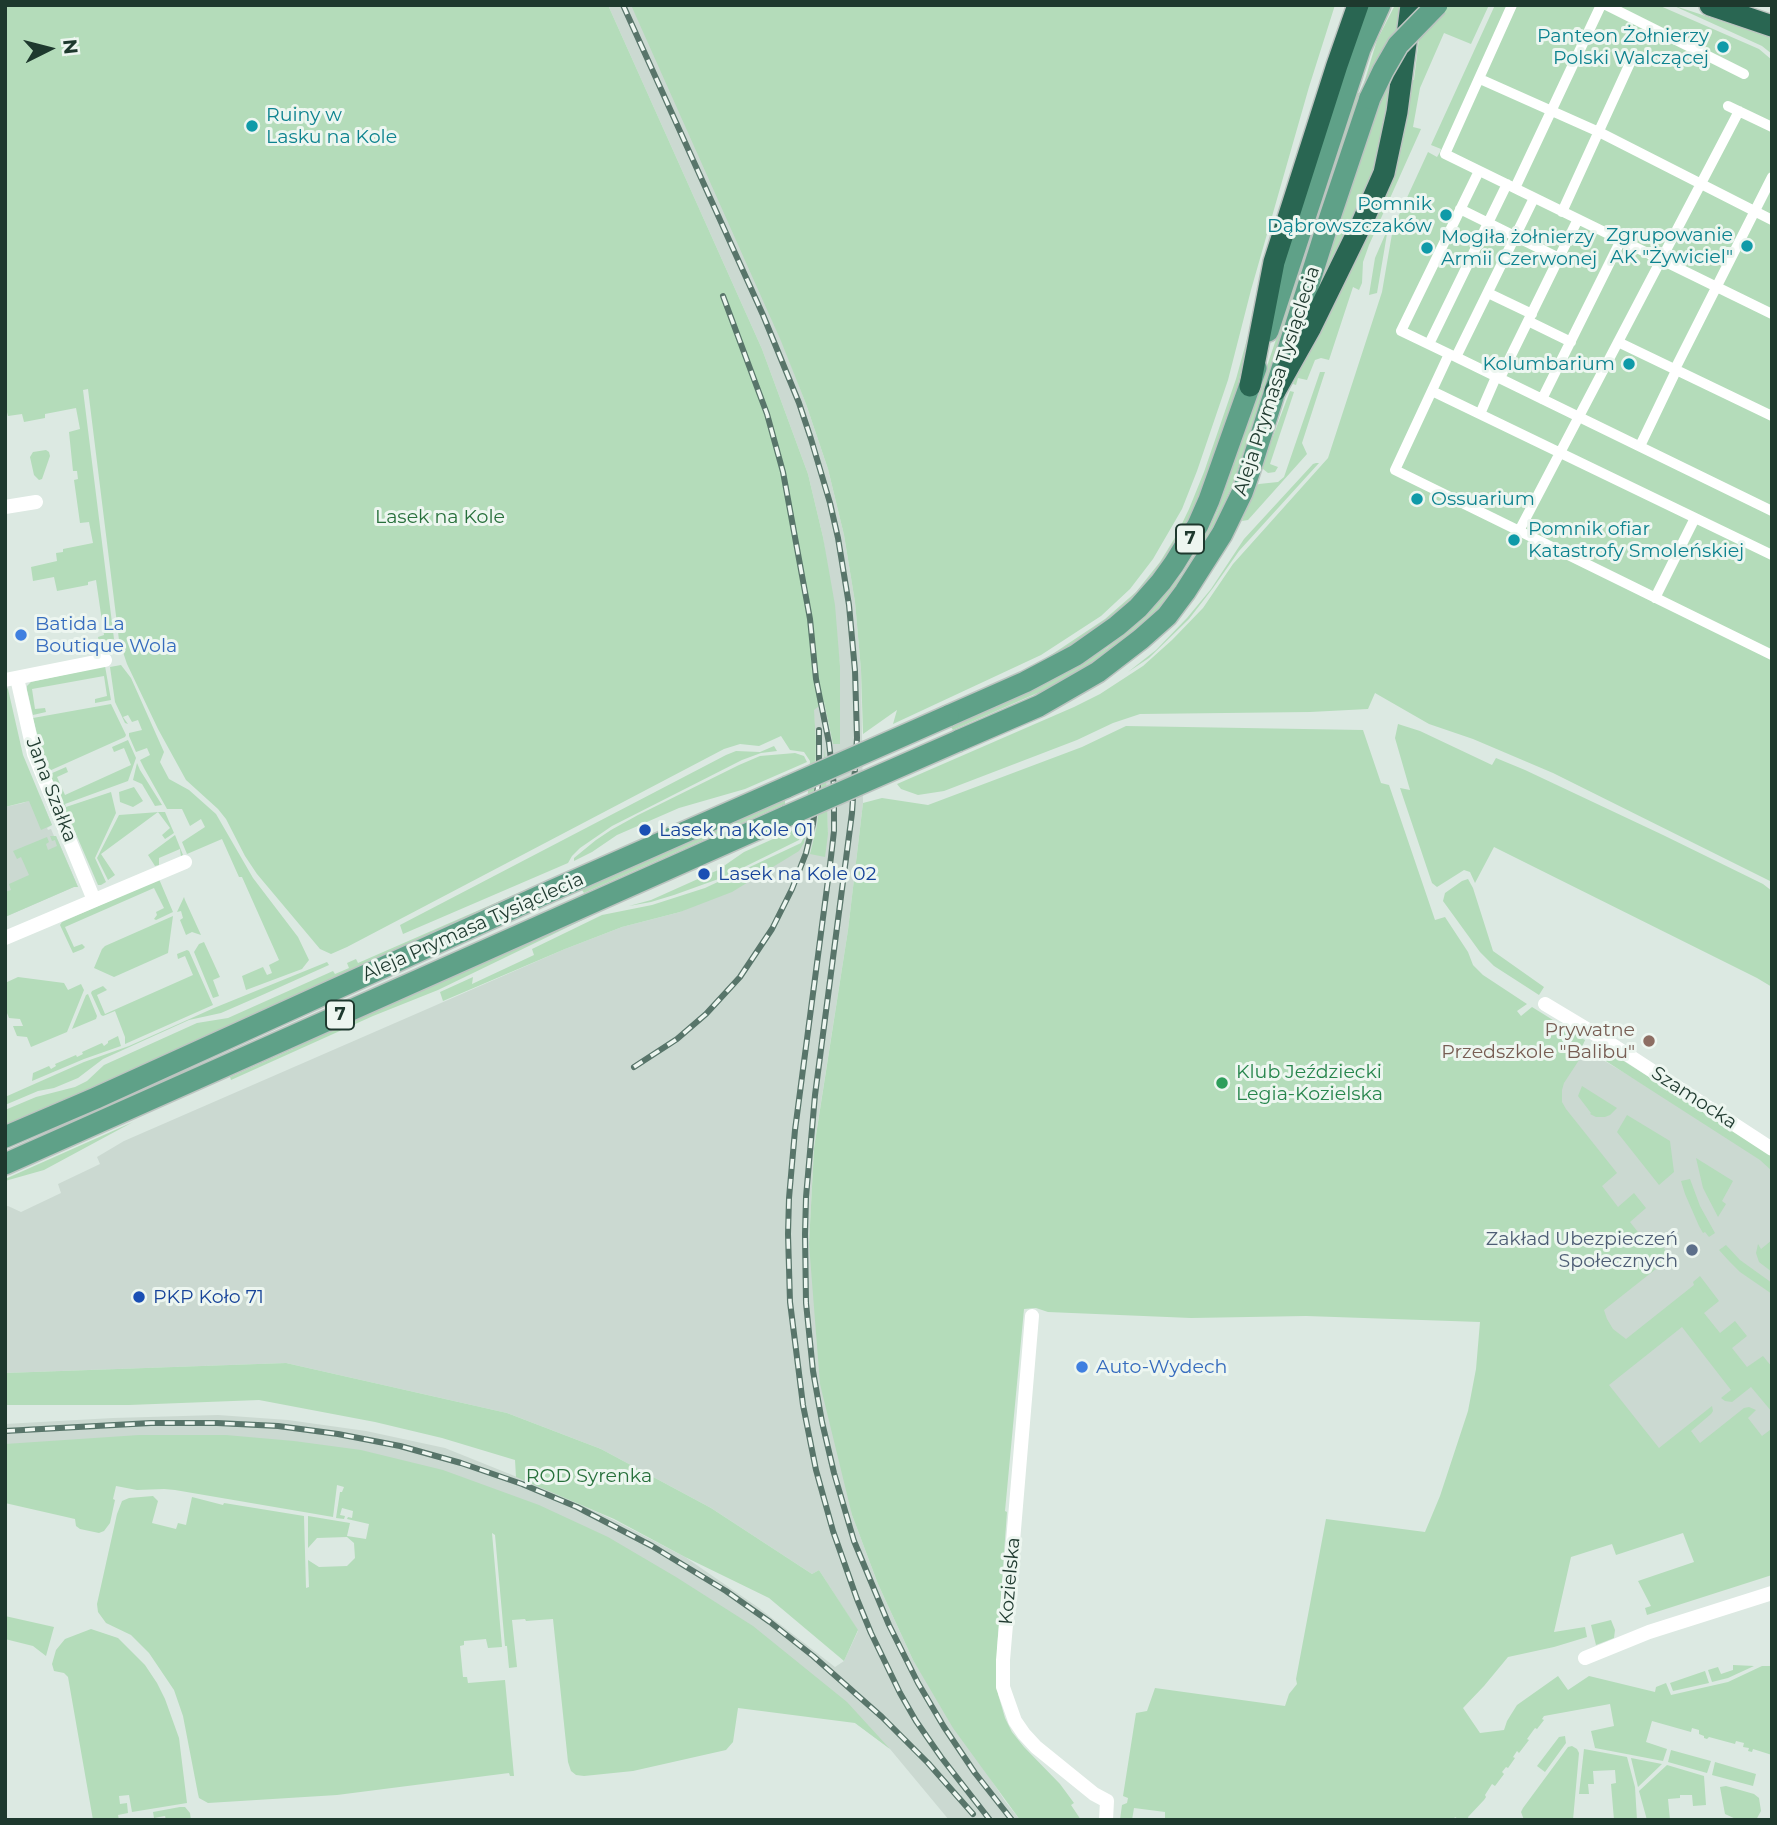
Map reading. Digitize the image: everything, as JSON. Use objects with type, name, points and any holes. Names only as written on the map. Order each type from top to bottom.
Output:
[{"type":"highway","points":[[1250,386],[1274,262],[1358,5]]},
{"type":"highway","points":[[1275,391],[1316,317],[1384,173],[1398,112],[1411,5]]},
{"type":"highway","points":[[1710,5],[1772,26]]},
{"type":"main road","name":"Aleja Prymasa Tysiąclecia","points":[[5,1137],[551,891],[1025,682],[1076,655],[1118,626],[1138,608],[1174,564],[1198,525],[1209,500],[1250,386],[1360,49],[1380,5]]},
{"type":"main road","name":"Aleja Prymasa Tysiąclecia","points":[[5,1164],[1039,706],[1098,672],[1167,616],[1222,534],[1249,472],[1370,98],[1398,45],[1437,5]]},
{"type":"street","points":[[1512,5],[1445,155],[1772,314]]},
{"type":"street","points":[[1429,344],[1489,223],[1552,111],[1601,5]]},
{"type":"street","points":[[1606,5],[1744,74]]},
{"type":"street","points":[[1562,212],[1630,63]]},
{"type":"street","points":[[1480,79],[1599,132],[1772,220]]},
{"type":"street","points":[[1519,531],[1701,184],[1734,108],[1772,127]]},
{"type":"street","points":[[1479,171],[1401,331],[1772,511]]},
{"type":"street","points":[[1640,446],[1677,365],[1772,177]]},
{"type":"street","points":[[1534,198],[1488,293],[1432,391],[1395,470],[1772,655]]},
{"type":"street","points":[[1460,209],[1559,258]]},
{"type":"street","points":[[1480,414],[1578,219]]},
{"type":"street","points":[[1542,399],[1621,240]]},
{"type":"street","points":[[1488,293],[1571,342]]},
{"type":"street","points":[[1618,341],[1772,416]]},
{"type":"street","points":[[1432,391],[1772,555]]},
{"type":"street","points":[[5,507],[36,502]]},
{"type":"street","points":[[1655,598],[1695,518]]},
{"type":"street","points":[[11,679],[105,660]]},
{"type":"street","name":"Jana Szałka","points":[[11,679],[34,754],[94,900]]},
{"type":"street","points":[[5,938],[185,862]]},
{"type":"street","name":"Szamocka","points":[[1545,1004],[1772,1149]]},
{"type":"street","name":"Kozielska","points":[[1032,1315],[1003,1687],[1015,1720],[1024,1734],[1094,1794],[1107,1801],[1106,1820]]},
{"type":"street","points":[[1585,1658],[1649,1632],[1772,1593]]},
{"type":"shaded area","points":[[608,5],[632,5],[696,146],[782,341],[806,404],[828,469],[844,535],[855,602],[861,670],[863,803],[848,930],[814,1147],[809,1244],[852,1515],[878,1584],[913,1660],[1020,1820],[949,1820],[890,1749],[750,1644],[352,1464],[5,1464],[5,1424],[113,1418],[218,1415],[288,1420],[366,1431],[445,1448],[542,1487],[685,1557],[759,1608],[835,1667],[844,1661],[858,1631],[819,1570],[812,1574],[711,1508],[601,1449],[507,1413],[286,1363],[5,1373],[5,1207],[21,1212],[61,1193],[58,1184],[100,1164],[97,1157],[124,1141],[565,949],[622,927],[680,912],[804,843],[815,786],[813,702],[824,701],[833,743],[840,743],[840,666],[823,537],[808,474],[762,349]],"holes":[[[824,756],[828,834],[810,853],[817,825]]]},
{"type":"shaded area","points":[[40,796],[52,825],[47,828],[56,836],[78,887],[5,917],[5,807]]},
{"type":"shaded area","points":[[1510,1027],[1585,1040],[1582,1046],[1603,1060],[1772,1161],[1772,1466],[1627,1496]]},
{"type":"green space","name":"Lasek na Kole","points":[[5,5],[608,5],[762,349],[808,474],[823,537],[835,605],[840,666],[840,744],[833,744],[824,702],[814,710],[815,786],[804,843],[799,851],[732,892],[680,912],[622,927],[443,1001],[440,992],[473,977],[472,984],[534,955],[532,949],[602,915],[652,905],[705,888],[801,843],[805,835],[810,761],[804,752],[790,750],[781,736],[759,746],[740,744],[724,749],[347,947],[331,954],[320,949],[257,874],[226,819],[186,780],[127,664],[119,640],[88,389],[83,390],[114,639],[99,642],[98,637],[104,635],[96,580],[88,582],[88,585],[57,591],[54,577],[33,581],[31,567],[57,561],[56,553],[63,552],[63,549],[93,543],[89,522],[80,523],[74,480],[78,479],[77,471],[73,471],[69,432],[80,429],[76,408],[45,414],[45,418],[24,422],[22,414],[8,416],[5,404]]},
{"type":"green space","points":[[631,5],[1335,5],[1251,290],[1228,380],[1197,471],[1182,509],[1153,559],[1130,589],[1101,616],[1041,655],[893,724],[897,710],[863,734],[855,602],[844,535],[828,469],[781,341]]},
{"type":"green space","points":[[1395,5],[1401,5],[1398,30],[1361,94],[1233,484],[1204,547],[1175,590],[1154,614],[1105,655],[1051,687],[953,730],[951,727],[1060,676],[1107,648],[1152,609],[1182,574],[1200,545],[1227,484],[1356,93],[1361,93],[1377,40]]},
{"type":"green space","points":[[1423,5],[1489,5],[1471,44],[1444,33],[1420,88],[1413,127],[1421,129],[1369,245],[1363,262],[1362,283],[1359,290],[1353,287],[1329,360],[1315,360],[1307,380],[1298,378],[1296,385],[1293,384],[1380,207],[1395,170],[1414,80]]},
{"type":"green space","points":[[1495,5],[1658,5],[1759,49],[1772,60],[1772,882],[1553,773],[1473,739],[1429,724],[1375,693],[1368,709],[1140,714],[944,791],[918,795],[901,789],[897,784],[1074,707],[1100,694],[1143,666],[1203,608],[1233,564],[1328,458],[1382,292],[1393,228],[1428,152],[1437,157],[1440,152],[1441,149],[1431,145]]},
{"type":"green space","points":[[1672,5],[1758,33],[1759,30],[1772,34],[1772,54],[1762,46]]},
{"type":"green space","points":[[1392,83],[1385,127],[1369,189],[1306,318],[1379,102],[1388,85]]},
{"type":"green space","points":[[1388,228],[1377,293],[1369,295],[1375,258]]},
{"type":"green space","points":[[1265,274],[1236,392],[1209,472],[1179,536],[1135,595],[1116,613],[1071,645],[1042,661],[1105,619],[1136,592],[1176,536],[1204,472],[1236,379]]},
{"type":"green space","points":[[1320,372],[1325,372],[1302,443],[1307,454],[1248,520],[1242,521],[1254,486],[1278,482],[1284,477]]},
{"type":"green space","points":[[1290,391],[1294,392],[1270,464],[1278,467],[1275,472],[1268,473],[1263,469],[1263,463]]},
{"type":"green space","points":[[46,450],[50,456],[42,479],[39,480],[34,475],[30,457],[33,452]]},
{"type":"green space","points":[[1319,463],[1239,551],[1189,619],[1149,658],[1128,672],[1156,650],[1187,618],[1211,589],[1244,539],[1313,464]]},
{"type":"green space","points":[[121,665],[131,678],[164,752],[160,762],[169,779],[189,790],[216,814],[253,878],[298,937],[309,960],[302,969],[246,990],[242,976],[263,967],[267,975],[272,973],[269,965],[279,960],[222,839],[187,854],[182,842],[205,827],[201,819],[190,826],[182,809],[167,809],[144,768],[140,760],[150,755],[147,748],[136,752],[129,736],[129,733],[142,730],[138,720],[132,722],[128,715],[123,717],[128,724],[125,723],[115,702],[110,667]]},
{"type":"green space","points":[[105,666],[111,700],[95,703],[95,699],[107,696],[104,676],[32,689],[35,709],[45,708],[46,712],[33,715],[27,690],[31,682]]},
{"type":"green space","points":[[6,687],[23,755],[52,825],[41,830],[29,801],[5,807]]},
{"type":"green space","points":[[111,704],[125,737],[49,771],[33,718]]},
{"type":"green space","points":[[1398,724],[1420,731],[1492,765],[1496,758],[1525,770],[1763,884],[1772,891],[1772,987],[1494,847],[1475,883],[1470,872],[1464,870],[1437,887],[1432,883],[1400,788],[1410,790],[1395,738]]},
{"type":"green space","points":[[1126,726],[1363,730],[1381,783],[1389,785],[1435,920],[1445,917],[1468,952],[1473,965],[1483,975],[1527,1004],[1517,1011],[1521,1016],[1532,1007],[1585,1040],[1581,1049],[1574,1045],[1571,1050],[1581,1057],[1564,1083],[1562,1102],[1617,1173],[1602,1186],[1618,1207],[1634,1193],[1646,1208],[1630,1222],[1645,1241],[1653,1235],[1671,1257],[1604,1310],[1613,1329],[1626,1339],[1694,1285],[1693,1282],[1700,1276],[1719,1301],[1704,1313],[1720,1333],[1735,1321],[1747,1336],[1732,1348],[1747,1367],[1763,1356],[1772,1367],[1772,1412],[1751,1387],[1732,1402],[1725,1401],[1721,1398],[1731,1390],[1682,1327],[1609,1385],[1659,1448],[1712,1406],[1711,1414],[1691,1431],[1700,1443],[1744,1408],[1756,1410],[1748,1418],[1762,1436],[1772,1431],[1772,1575],[1647,1615],[1645,1608],[1651,1606],[1638,1581],[1694,1562],[1683,1533],[1616,1555],[1612,1544],[1571,1557],[1554,1632],[1585,1627],[1587,1637],[1508,1657],[1463,1708],[1480,1733],[1504,1730],[1517,1705],[1558,1676],[1568,1690],[1589,1676],[1655,1692],[1656,1687],[1666,1683],[1671,1695],[1728,1682],[1762,1666],[1772,1666],[1772,1755],[1753,1749],[1752,1752],[1748,1751],[1749,1748],[1743,1747],[1744,1743],[1736,1741],[1735,1744],[1704,1738],[1699,1734],[1699,1730],[1692,1728],[1691,1732],[1652,1721],[1646,1742],[1667,1749],[1663,1761],[1595,1748],[1591,1731],[1614,1726],[1610,1704],[1544,1716],[1544,1720],[1535,1728],[1519,1753],[1517,1751],[1508,1768],[1502,1772],[1504,1774],[1495,1786],[1492,1784],[1484,1800],[1468,1817],[1469,1820],[1455,1817],[1453,1820],[1165,1820],[1165,1812],[1134,1808],[1132,1820],[1120,1820],[1122,1805],[1127,1803],[1128,1798],[1123,1796],[1136,1713],[1147,1711],[1155,1688],[1285,1706],[1289,1694],[1297,1684],[1326,1519],[1425,1532],[1440,1496],[1468,1411],[1476,1369],[1480,1322],[1306,1316],[1191,1318],[1024,1309],[1005,1511],[997,1649],[998,1694],[1012,1732],[1060,1784],[1074,1803],[1071,1805],[1081,1820],[1020,1820],[953,1728],[913,1660],[878,1584],[852,1515],[820,1384],[809,1244],[814,1148],[848,930],[863,803],[882,798],[928,805],[1082,747]]},
{"type":"green space","points":[[128,740],[136,758],[128,781],[65,804],[66,807],[111,792],[116,813],[95,858],[106,882],[98,885],[50,774],[66,767],[68,772],[57,777],[65,795],[131,765],[124,748],[114,752],[112,747]]},
{"type":"green space","points":[[774,746],[777,751],[742,760],[612,826],[580,848],[568,863],[403,934],[400,925],[726,755],[736,751],[760,752]]},
{"type":"green space","points":[[825,749],[828,834],[825,857],[810,854],[817,825]]},
{"type":"green space","points":[[795,753],[804,756],[807,762],[745,789],[679,808],[617,835],[574,861],[574,858],[611,830],[739,765],[760,756]]},
{"type":"green space","points":[[137,763],[162,805],[155,806],[142,784],[133,780]]},
{"type":"green space","points":[[134,787],[143,801],[133,807],[120,802],[119,792]]},
{"type":"green space","points":[[785,800],[785,804],[584,893],[582,890]]},
{"type":"green space","points":[[158,812],[101,854],[115,875],[108,880],[97,858],[119,815]]},
{"type":"green space","points":[[158,812],[165,812],[174,833],[165,839],[162,835],[170,828]]},
{"type":"green space","points":[[802,826],[799,840],[724,877],[674,895],[629,906],[651,900],[718,870],[744,852]]},
{"type":"green space","points":[[175,835],[183,855],[181,857],[180,849],[159,858],[159,865],[155,866],[148,855]]},
{"type":"green space","points":[[50,836],[56,836],[78,887],[5,917],[5,892],[11,890],[9,884],[29,875],[21,857],[17,859],[13,851],[47,837],[48,850],[57,846]]},
{"type":"green space","points":[[159,879],[173,912],[154,919],[156,912],[164,908],[154,888],[65,927],[74,947],[82,944],[85,947],[73,953],[60,925],[62,922]]},
{"type":"green space","points":[[1468,879],[1493,951],[1544,987],[1539,995],[1494,966],[1480,952],[1443,901],[1445,893]]},
{"type":"green space","points":[[541,883],[5,1126],[5,1110],[36,1097],[75,1087],[87,1081],[104,1065],[197,1023],[228,1018],[333,971],[335,974],[349,968],[347,963],[356,959],[358,963]]},
{"type":"green space","points":[[184,897],[201,935],[192,932],[186,935],[180,920],[183,918],[181,911],[177,912]]},
{"type":"green space","points":[[597,912],[438,990],[231,1080],[230,1077],[293,1047]]},
{"type":"green space","points":[[173,916],[168,953],[114,977],[94,968],[105,946]]},
{"type":"green space","points":[[204,942],[220,977],[213,980],[219,996],[213,998],[194,952],[199,944]]},
{"type":"green space","points":[[187,950],[213,1005],[125,1044],[115,1011],[103,1016],[101,1015],[92,991],[103,986],[107,990],[97,995],[105,1014],[193,975],[185,956],[178,959],[177,954]]},
{"type":"green space","points":[[327,962],[329,965],[221,1013],[189,1020],[103,1059],[78,1078],[5,1105],[5,1097]]},
{"type":"green space","points":[[18,977],[64,983],[68,990],[81,984],[84,990],[67,1032],[31,1047],[27,1037],[17,1036],[13,1026],[23,1026],[20,1019],[9,1018],[5,1008],[5,983]]},
{"type":"green space","points":[[88,994],[96,1019],[72,1029],[86,995]]},
{"type":"green space","points":[[118,1036],[121,1046],[32,1081],[33,1073],[49,1066],[51,1069],[55,1064],[76,1055],[77,1057],[102,1043],[104,1046]]},
{"type":"green space","points":[[1611,1053],[1772,1156],[1772,1171],[1760,1160],[1598,1056]]},
{"type":"green space","points":[[1582,1086],[1617,1108],[1605,1117],[1590,1114],[1578,1096]]},
{"type":"green space","points":[[1627,1115],[1670,1141],[1674,1172],[1659,1185],[1617,1132]]},
{"type":"green space","points":[[133,1122],[44,1170],[5,1181],[5,1179]]},
{"type":"green space","points":[[1696,1158],[1733,1181],[1722,1201],[1726,1204],[1718,1217],[1703,1188]]},
{"type":"green space","points":[[1690,1179],[1700,1206],[1715,1233],[1709,1237],[1699,1226],[1685,1194],[1681,1181]]},
{"type":"green space","points":[[1772,1240],[1772,1272],[1759,1262],[1756,1253],[1758,1244],[1761,1249]]},
{"type":"green space","points":[[1726,1245],[1740,1260],[1772,1283],[1772,1294],[1729,1261],[1719,1250]]},
{"type":"green space","name":"ROD Syrenka","points":[[286,1363],[507,1413],[601,1449],[711,1508],[812,1574],[819,1570],[858,1630],[844,1661],[769,1598],[614,1519],[516,1477],[515,1460],[442,1438],[375,1422],[259,1400],[129,1405],[5,1405],[5,1373]]},
{"type":"green space","points":[[139,1435],[226,1435],[361,1450],[443,1470],[539,1505],[608,1537],[753,1626],[847,1702],[890,1749],[855,1723],[738,1708],[733,1742],[726,1750],[633,1771],[576,1775],[571,1771],[568,1762],[553,1619],[512,1620],[517,1667],[509,1668],[495,1535],[492,1533],[502,1647],[488,1648],[486,1639],[464,1641],[464,1645],[460,1646],[463,1677],[467,1677],[468,1683],[505,1680],[514,1776],[509,1773],[337,1795],[208,1803],[199,1798],[183,1716],[174,1690],[149,1653],[131,1635],[106,1623],[98,1612],[97,1604],[122,1501],[153,1496],[158,1501],[152,1523],[176,1529],[178,1523],[186,1525],[192,1497],[223,1505],[224,1503],[304,1516],[306,1588],[309,1587],[308,1560],[319,1567],[347,1566],[355,1558],[354,1543],[347,1537],[317,1538],[308,1548],[308,1516],[350,1523],[347,1536],[366,1539],[369,1524],[347,1519],[352,1518],[353,1511],[342,1508],[340,1515],[345,1516],[344,1519],[336,1518],[340,1492],[344,1487],[337,1485],[333,1517],[175,1490],[137,1490],[116,1486],[110,1523],[99,1533],[80,1529],[76,1526],[75,1519],[5,1503],[5,1444]]},
{"type":"green space","points":[[5,1616],[54,1627],[46,1656],[33,1646],[5,1639]]},
{"type":"green space","points":[[1611,1620],[1615,1630],[1614,1638],[1596,1645],[1591,1625]]},
{"type":"green space","points":[[91,1629],[118,1638],[145,1665],[157,1683],[179,1738],[187,1803],[132,1812],[129,1795],[119,1796],[120,1804],[127,1803],[128,1813],[118,1815],[119,1820],[93,1820],[68,1677],[64,1673],[54,1671],[52,1664],[56,1650],[65,1639]]},
{"type":"green space","points":[[1733,1665],[1754,1666],[1712,1682],[1708,1670],[1718,1667],[1721,1674],[1733,1670]]},
{"type":"green space","points":[[1705,1671],[1709,1683],[1673,1691],[1670,1683]]},
{"type":"green space","points":[[1565,1736],[1566,1743],[1545,1772],[1537,1766],[1559,1737]]},
{"type":"green space","points":[[1572,1746],[1579,1753],[1573,1820],[1524,1820],[1521,1812],[1523,1808],[1568,1747]]},
{"type":"green space","points":[[1584,1749],[1627,1757],[1635,1787],[1637,1820],[1614,1820],[1611,1784],[1616,1783],[1615,1770],[1593,1771],[1594,1784],[1588,1784],[1589,1794],[1579,1794]]},
{"type":"green space","points":[[1671,1750],[1711,1761],[1707,1773],[1668,1762]]},
{"type":"green space","points":[[1631,1758],[1662,1764],[1638,1787]]},
{"type":"green space","points":[[1715,1762],[1756,1774],[1753,1786],[1712,1775]]},
{"type":"green space","points":[[1667,1765],[1704,1776],[1706,1805],[1693,1806],[1692,1795],[1680,1795],[1680,1798],[1668,1799],[1670,1820],[1647,1820],[1639,1791]]},
{"type":"green space","points":[[1726,1786],[1759,1798],[1761,1811],[1756,1820],[1738,1820],[1725,1814],[1720,1787]]},
{"type":"green space","points":[[185,1807],[191,1820],[166,1820],[165,1816],[154,1818],[153,1812]]},
{"type":"railway","points":[[623,5],[763,315],[799,403],[830,503],[849,605],[857,738],[852,813],[815,1095],[806,1197],[806,1303],[813,1371],[822,1422],[854,1541],[889,1625],[944,1727],[975,1773],[1012,1820]]},
{"type":"railway","points":[[723,296],[767,414],[783,472],[810,619],[816,679],[829,743],[834,786],[834,831],[795,1130],[789,1198],[790,1302],[803,1405],[816,1470],[833,1531],[871,1633],[916,1721],[990,1820]]},
{"type":"railway","points":[[634,1067],[677,1039],[706,1014],[740,977],[772,929],[792,889],[806,853],[813,824],[819,777],[819,730]]},
{"type":"railway","points":[[5,1431],[151,1423],[278,1426],[400,1446],[522,1484],[577,1507],[652,1546],[726,1591],[770,1622],[882,1717],[973,1814]]},
{"type":"place","name":"Panteon Żołnierzy Polski Walczącej","points":[[1723,47]]},
{"type":"place","name":"Ruiny w Lasku na Kole","points":[[252,126]]},
{"type":"place","name":"Pomnik Dąbrowszczaków","points":[[1446,215]]},
{"type":"place","name":"Zgrupowanie AK \"Żywiciel\"","points":[[1747,246]]},
{"type":"place","name":"Mogiła żołnierzy Armii Czerwonej","points":[[1427,248]]},
{"type":"place","name":"Kolumbarium","points":[[1629,364]]},
{"type":"place","name":"Ossuarium","points":[[1417,499]]},
{"type":"place","name":"Pomnik ofiar Katastrofy Smoleńskiej","points":[[1514,540]]},
{"type":"place","name":"Batida La Boutique Wola","points":[[21,635]]},
{"type":"place","name":"Lasek na Kole 01","points":[[645,830]]},
{"type":"place","name":"Lasek na Kole 02","points":[[704,874]]},
{"type":"place","name":"Prywatne Przedszkole \"Balibu\"","points":[[1649,1041]]},
{"type":"place","name":"Klub Jeździecki Legia-Kozielska","points":[[1222,1083]]},
{"type":"place","name":"Zakład Ubezpieczeń Społecznych","points":[[1692,1250]]},
{"type":"place","name":"PKP Koło 71","points":[[139,1297]]},
{"type":"place","name":"Auto-Wydech","points":[[1082,1367]]}]
